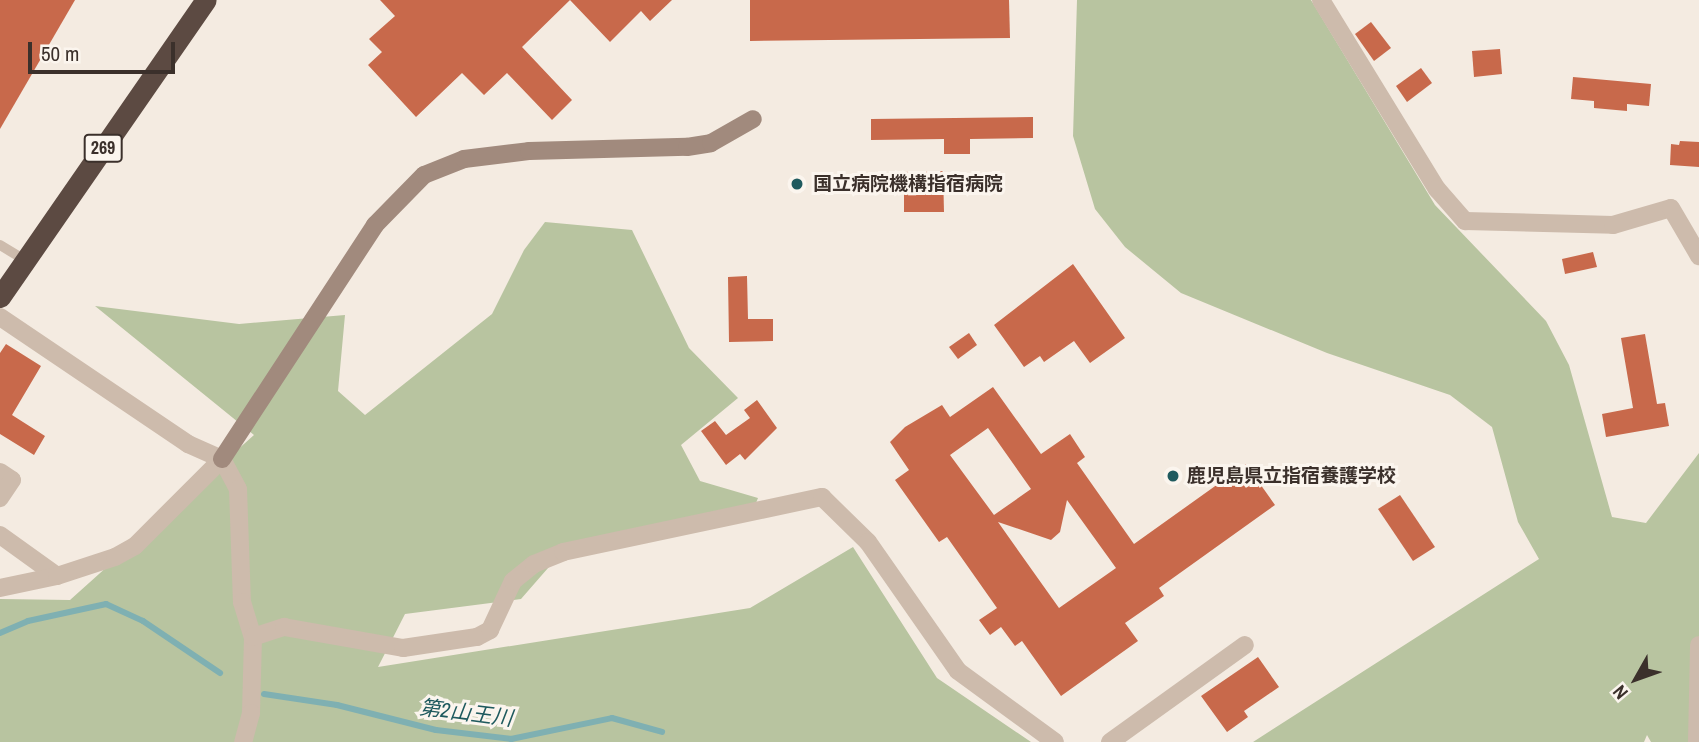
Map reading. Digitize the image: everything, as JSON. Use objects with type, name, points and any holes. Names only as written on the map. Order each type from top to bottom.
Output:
[{"type":"highway","name":"269","points":[[0,297],[206,0]]},
{"type":"street","points":[[1321,0],[1437,189],[1465,221],[1613,225],[1671,208],[1699,256]]},
{"type":"street","points":[[0,588],[57,576],[135,546],[222,459],[374,225],[424,175],[464,159],[529,151],[687,148],[711,143],[753,119]]},
{"type":"street","points":[[0,317],[188,444],[222,459],[238,489],[242,603],[253,637],[251,713],[243,742]]},
{"type":"street","points":[[0,472],[12,480],[0,498]]},
{"type":"street","points":[[253,637],[284,627],[404,648],[477,637],[490,630],[513,581],[534,564],[563,552],[822,497],[868,542],[930,637],[958,671],[1055,742]]},
{"type":"street","points":[[0,535],[57,576]]},
{"type":"street","points":[[1110,742],[1245,645]]},
{"type":"street","points":[[1698,742],[1699,645]]},
{"type":"lane","points":[[0,245],[25,260]]},
{"type":"green space","points":[[1077,0],[1311,0],[1435,205],[1546,321],[1569,365],[1612,517],[1646,523],[1699,453],[1699,742],[1651,742],[1647,735],[1644,742],[1253,742],[1539,559],[1518,522],[1492,427],[1450,395],[1327,353],[1181,293],[1125,247],[1095,209],[1073,136]]},
{"type":"green space","points":[[545,222],[632,230],[689,348],[738,398],[681,445],[700,481],[758,498],[752,513],[555,560],[521,599],[405,614],[378,667],[750,608],[853,547],[937,678],[1031,742],[0,742],[0,599],[70,600],[254,435],[95,306],[239,324],[345,315],[338,391],[365,415],[492,314],[524,250]]},
{"type":"building","points":[[0,0],[75,0],[0,129]]},
{"type":"building","points":[[380,0],[570,0],[522,47],[572,100],[552,120],[507,73],[484,95],[462,73],[416,117],[368,65],[382,52],[369,39],[395,16]]},
{"type":"building","points":[[570,0],[672,0],[650,21],[641,11],[610,42]]},
{"type":"building","points":[[750,0],[1009,0],[1010,38],[750,41]]},
{"type":"building","points":[[1371,22],[1391,48],[1374,61],[1355,34]]},
{"type":"building","points":[[1500,49],[1502,74],[1474,77],[1472,51]]},
{"type":"building","points":[[1421,68],[1432,83],[1407,102],[1396,86]]},
{"type":"building","points":[[1573,77],[1651,84],[1649,106],[1627,104],[1627,111],[1594,108],[1594,101],[1571,99]]},
{"type":"building","points":[[1033,117],[1033,138],[970,139],[970,154],[944,154],[944,139],[871,140],[871,119]]},
{"type":"building","points":[[1680,141],[1699,142],[1699,167],[1670,165],[1671,144],[1679,145]]},
{"type":"building","points":[[943,171],[944,212],[904,212],[904,172]]},
{"type":"building","points":[[1593,252],[1597,267],[1565,274],[1562,259]]},
{"type":"building","points":[[1073,264],[1125,338],[1090,363],[1074,341],[1044,362],[1040,356],[1024,367],[994,325]]},
{"type":"building","points":[[747,276],[748,319],[773,319],[773,341],[729,342],[728,277]]},
{"type":"building","points":[[969,333],[977,345],[958,359],[949,347]]},
{"type":"building","points":[[1645,334],[1657,404],[1665,403],[1669,426],[1606,437],[1602,414],[1633,408],[1621,338]]},
{"type":"building","points":[[6,344],[41,366],[12,415],[45,436],[34,455],[0,434],[0,353]]},
{"type":"building","points":[[993,387],[1041,454],[1070,434],[1085,457],[1077,463],[1134,544],[1246,464],[1275,505],[1159,588],[1164,596],[1125,623],[1138,641],[1061,696],[1022,641],[1015,646],[1001,627],[990,635],[979,620],[997,608],[947,537],[939,542],[895,480],[909,470],[890,442],[905,427],[942,405],[950,417]],"holes":[[[988,428],[1031,489],[994,515],[950,455]],[[1067,500],[1116,568],[1059,608],[998,522],[1051,540],[1060,532]]]},
{"type":"building","points":[[757,400],[777,428],[745,460],[740,454],[726,465],[701,431],[715,421],[726,435],[750,418],[744,410]]},
{"type":"building","points":[[1400,495],[1435,547],[1413,561],[1378,509]]},
{"type":"building","points":[[1258,657],[1279,687],[1244,711],[1248,717],[1227,732],[1201,696]]},
{"type":"waterway","name":"第2山王川","points":[[0,633],[28,621],[106,604],[143,621],[220,673]]},
{"type":"waterway","name":"第2山王川","points":[[264,694],[337,705],[436,730],[511,739],[612,718],[662,732]]},
{"type":"place","name":"国立病院機構指宿病院","points":[[797,184]]},
{"type":"place","name":"鹿児島県立指宿養護学校","points":[[1173,476]]}]
